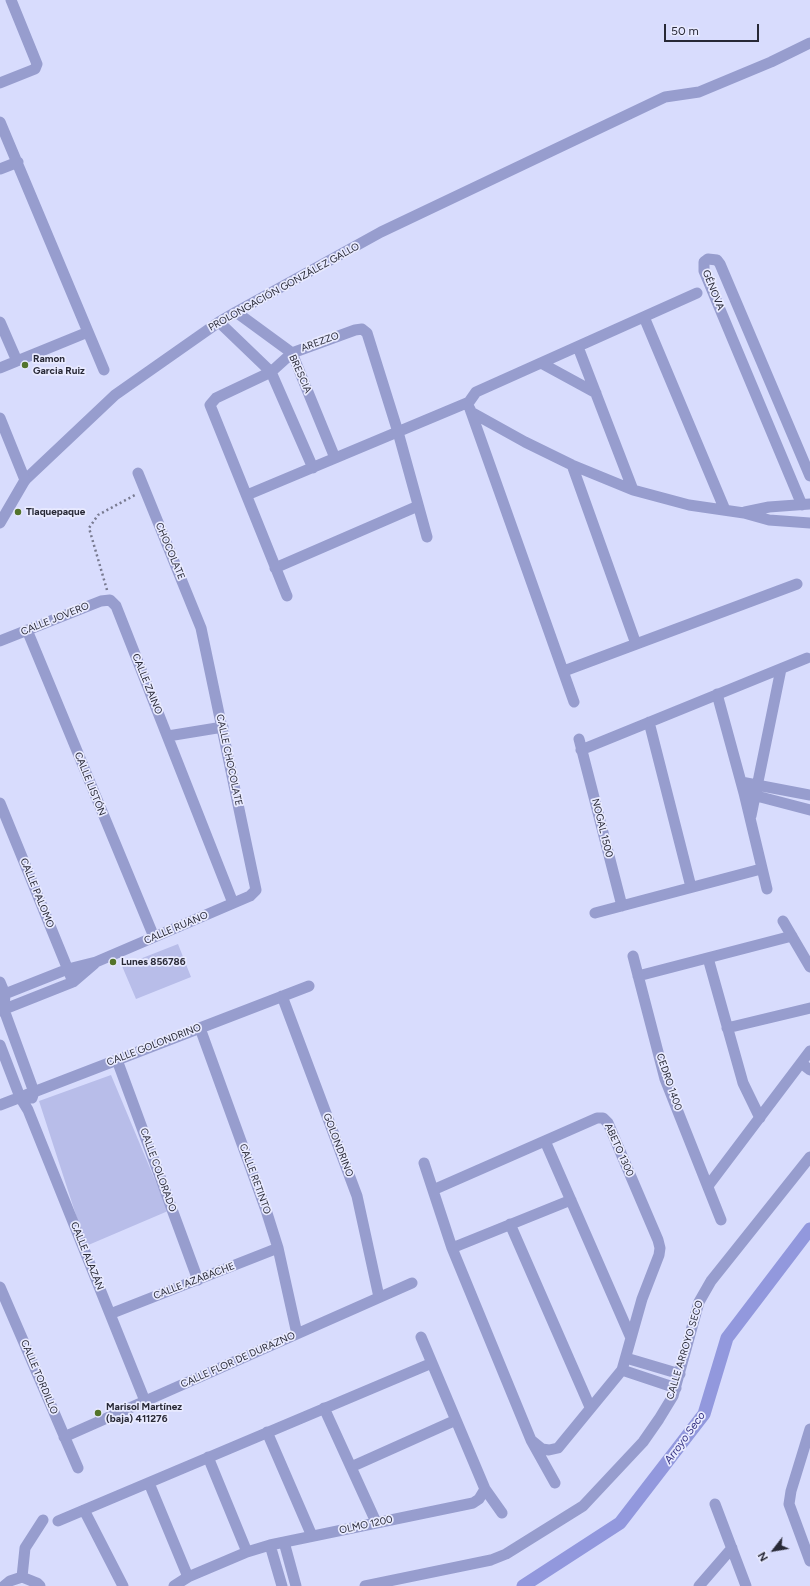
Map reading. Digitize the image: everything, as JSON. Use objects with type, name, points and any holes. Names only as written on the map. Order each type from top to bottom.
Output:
[{"type":"street","points":[[0,83],[35,69],[37,64],[11,0]]},
{"type":"street","name":"PROLONGACIÓN GONZÁLEZ GALLO","points":[[0,524],[25,480],[115,395],[219,322],[381,232],[665,96],[699,92],[771,62],[810,43]]},
{"type":"street","points":[[0,122],[104,370]]},
{"type":"street","points":[[0,169],[18,162]]},
{"type":"street","name":"GÉNOVA","points":[[806,504],[758,398],[703,266],[708,259],[717,260],[810,476]]},
{"type":"street","points":[[714,293],[729,287]]},
{"type":"street","points":[[574,702],[470,407],[476,392],[697,293]]},
{"type":"street","name":"BRESCIA","points":[[236,312],[292,353],[335,458]]},
{"type":"street","points":[[644,317],[725,510]]},
{"type":"street","points":[[0,322],[17,362]]},
{"type":"street","points":[[219,322],[271,372],[313,468]]},
{"type":"street","name":"AREZZO","points":[[287,596],[248,495],[210,405],[216,398],[271,372],[292,353],[355,330],[362,329],[370,338],[427,537]]},
{"type":"street","points":[[0,368],[88,332]]},
{"type":"street","points":[[578,346],[633,490]]},
{"type":"street","points":[[541,363],[596,393]]},
{"type":"street","points":[[758,398],[774,392]]},
{"type":"street","points":[[248,495],[398,432],[470,407]]},
{"type":"street","points":[[470,407],[526,442],[572,465],[633,490],[689,505],[744,513],[769,520],[810,523]]},
{"type":"street","points":[[0,418],[25,480]]},
{"type":"street","points":[[572,465],[636,644]]},
{"type":"street","name":"CHOCOLATE","points":[[138,473],[201,628]]},
{"type":"street","points":[[744,513],[768,507],[806,504]]},
{"type":"street","points":[[275,568],[418,506]]},
{"type":"street","points":[[564,671],[797,584]]},
{"type":"street","name":"CALLE JOVERO","points":[[0,641],[101,601],[110,600]]},
{"type":"street","name":"CALLE ZAINO","points":[[110,600],[116,606],[233,903]]},
{"type":"street","name":"CALLE CHOCOLATE","points":[[201,628],[256,886],[254,892]]},
{"type":"street","name":"CALLE LISTÓN","points":[[27,630],[154,938]]},
{"type":"street","name":"NOGAL 1500","points":[[622,906],[580,744],[649,722],[807,658]]},
{"type":"street","points":[[750,794],[758,784],[781,669]]},
{"type":"street","points":[[717,694],[741,782],[750,794],[750,820],[767,889]]},
{"type":"street","points":[[649,722],[691,887]]},
{"type":"street","points":[[168,736],[223,727]]},
{"type":"street","points":[[741,782],[810,795]]},
{"type":"street","points":[[750,794],[810,810]]},
{"type":"street","name":"CALLE PALOMO","points":[[0,804],[73,982]]},
{"type":"street","points":[[595,913],[761,869]]},
{"type":"street","name":"CALLE RUANO","points":[[2,995],[68,969],[96,962],[233,903],[254,892]]},
{"type":"street","points":[[783,921],[810,967]]},
{"type":"street","points":[[638,976],[792,936]]},
{"type":"street","name":"CEDRO 1400","points":[[632,956],[666,1079],[721,1220]]},
{"type":"street","points":[[708,958],[743,1083],[760,1118]]},
{"type":"street","name":"CALLE RUANO","points":[[2,1011],[73,982],[96,962]]},
{"type":"street","points":[[0,982],[2,1011],[34,1092],[28,1110]]},
{"type":"street","name":"CALLE GOLONDRINO","points":[[0,1104],[308,986]]},
{"type":"street","name":"GOLONDRINO","points":[[282,996],[357,1196],[379,1297]]},
{"type":"street","points":[[727,1028],[810,1008]]},
{"type":"street","name":"CALLE RETINTO","points":[[200,1028],[278,1248],[297,1334]]},
{"type":"street","name":"CALLE ALAZÁN","points":[[0,1045],[20,1097],[28,1110],[145,1401]]},
{"type":"street","points":[[708,1186],[760,1118],[806,1066],[810,1051]]},
{"type":"street","name":"CALLE COLORADO","points":[[117,1060],[198,1280]]},
{"type":"street","name":"ABETO 1300","points":[[433,1190],[597,1118],[603,1118],[608,1123],[660,1248],[622,1370],[590,1407],[558,1448],[549,1450],[542,1449],[531,1440]]},
{"type":"street","points":[[545,1141],[631,1338]]},
{"type":"street","name":"CALLE ARROYO SECO","points":[[365,1586],[491,1560],[506,1554],[583,1506],[643,1442],[663,1414],[676,1388],[700,1302],[711,1280],[810,1157]]},
{"type":"street","points":[[424,1163],[452,1248],[531,1440],[555,1483]]},
{"type":"street","points":[[452,1248],[570,1200]]},
{"type":"street","points":[[510,1224],[590,1407]]},
{"type":"street","name":"CALLE AZABACHE","points":[[110,1314],[278,1248]]},
{"type":"street","name":"CALLE FLOR DE DURAZNO","points":[[64,1437],[412,1283]]},
{"type":"street","name":"CALLE TORDILLO","points":[[0,1287],[78,1468]]},
{"type":"street","points":[[421,1337],[485,1489],[502,1513]]},
{"type":"street","points":[[626,1358],[680,1374]]},
{"type":"street","points":[[58,1521],[432,1363]]},
{"type":"street","points":[[622,1370],[676,1388]]},
{"type":"street","points":[[324,1408],[376,1522]]},
{"type":"street","points":[[351,1467],[456,1420]]},
{"type":"street","points":[[810,1429],[791,1491],[789,1504],[810,1561]]},
{"type":"street","points":[[267,1432],[312,1536]]},
{"type":"street","points":[[208,1457],[247,1552]]},
{"type":"street","points":[[148,1483],[188,1577]]},
{"type":"street","name":"OLMO 1200","points":[[270,1545],[473,1503],[479,1500],[485,1489]]},
{"type":"street","points":[[716,1504],[746,1586]]},
{"type":"street","points":[[84,1510],[123,1586]]},
{"type":"street","points":[[22,1578],[25,1548],[43,1520]]},
{"type":"street","points":[[284,1542],[296,1586]]},
{"type":"street","points":[[174,1586],[188,1577],[247,1552],[270,1545],[282,1586]]},
{"type":"street","points":[[699,1586],[732,1548]]},
{"type":"street","points":[[4,1586],[10,1581],[22,1578],[37,1583],[40,1586]]},
{"type":"path","points":[[110,600],[89,528],[98,515],[145,490]]},
{"type":"shaded area","points":[[178,944],[191,977],[136,999],[122,966]]},
{"type":"shaded area","points":[[111,1075],[168,1211],[86,1246],[39,1101]]},
{"type":"waterway","name":"Arroyo Seco","points":[[523,1586],[620,1523],[704,1414],[727,1338],[810,1229]]},
{"type":"place","name":"Ramon Garcia Ruiz","points":[[25,365]]},
{"type":"place","name":"Tlaquepaque","points":[[18,512]]},
{"type":"place","name":"Lunes 856786","points":[[113,962]]},
{"type":"place","name":"Marisol Martínez (baja) 411276","points":[[98,1413]]}]
